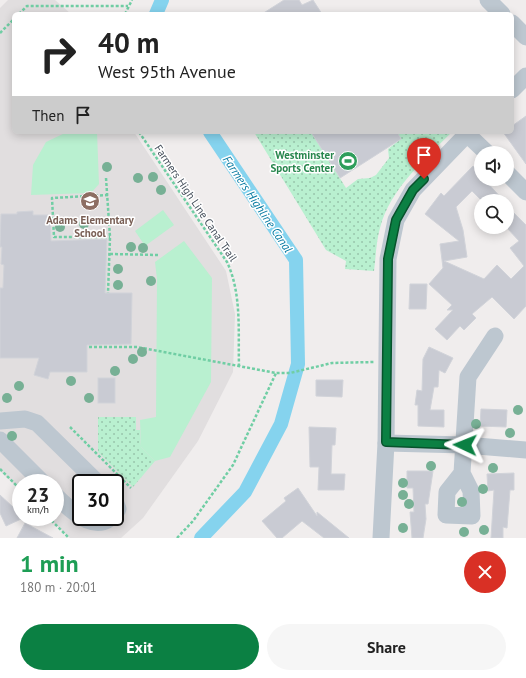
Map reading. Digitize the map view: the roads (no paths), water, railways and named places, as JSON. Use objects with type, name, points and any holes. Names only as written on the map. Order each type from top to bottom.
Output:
[{"type":"street","points":[[488,0],[500,12]]},
{"type":"street","points":[[514,25],[526,37]]},
{"type":"street","points":[[514,88],[526,76]]},
{"type":"street","points":[[381,538],[386,442],[388,259],[396,220],[413,190],[467,134]]},
{"type":"street","points":[[469,134],[480,146]]},
{"type":"street","points":[[514,180],[526,192]]},
{"type":"street","points":[[462,473],[465,445],[468,377],[495,336]]},
{"type":"street","points":[[0,421],[25,419],[37,423],[89,474]]},
{"type":"street","points":[[0,440],[34,474]]},
{"type":"street","points":[[386,442],[465,445],[526,450]]},
{"type":"street","points":[[64,504],[72,512]]},
{"type":"street","points":[[86,526],[98,530],[107,526]]},
{"type":"waterway","name":"Farmers Highline Canal","points":[[157,12],[162,0]]},
{"type":"waterway","name":"Farmers Highline Canal","points":[[201,538],[245,492],[281,424],[298,364],[296,260],[211,134]]},
{"type":"place","name":"Westminster Sports Center","points":[[348,161]]},
{"type":"place","name":"Adams Elementary School","points":[[90,201]]}]
